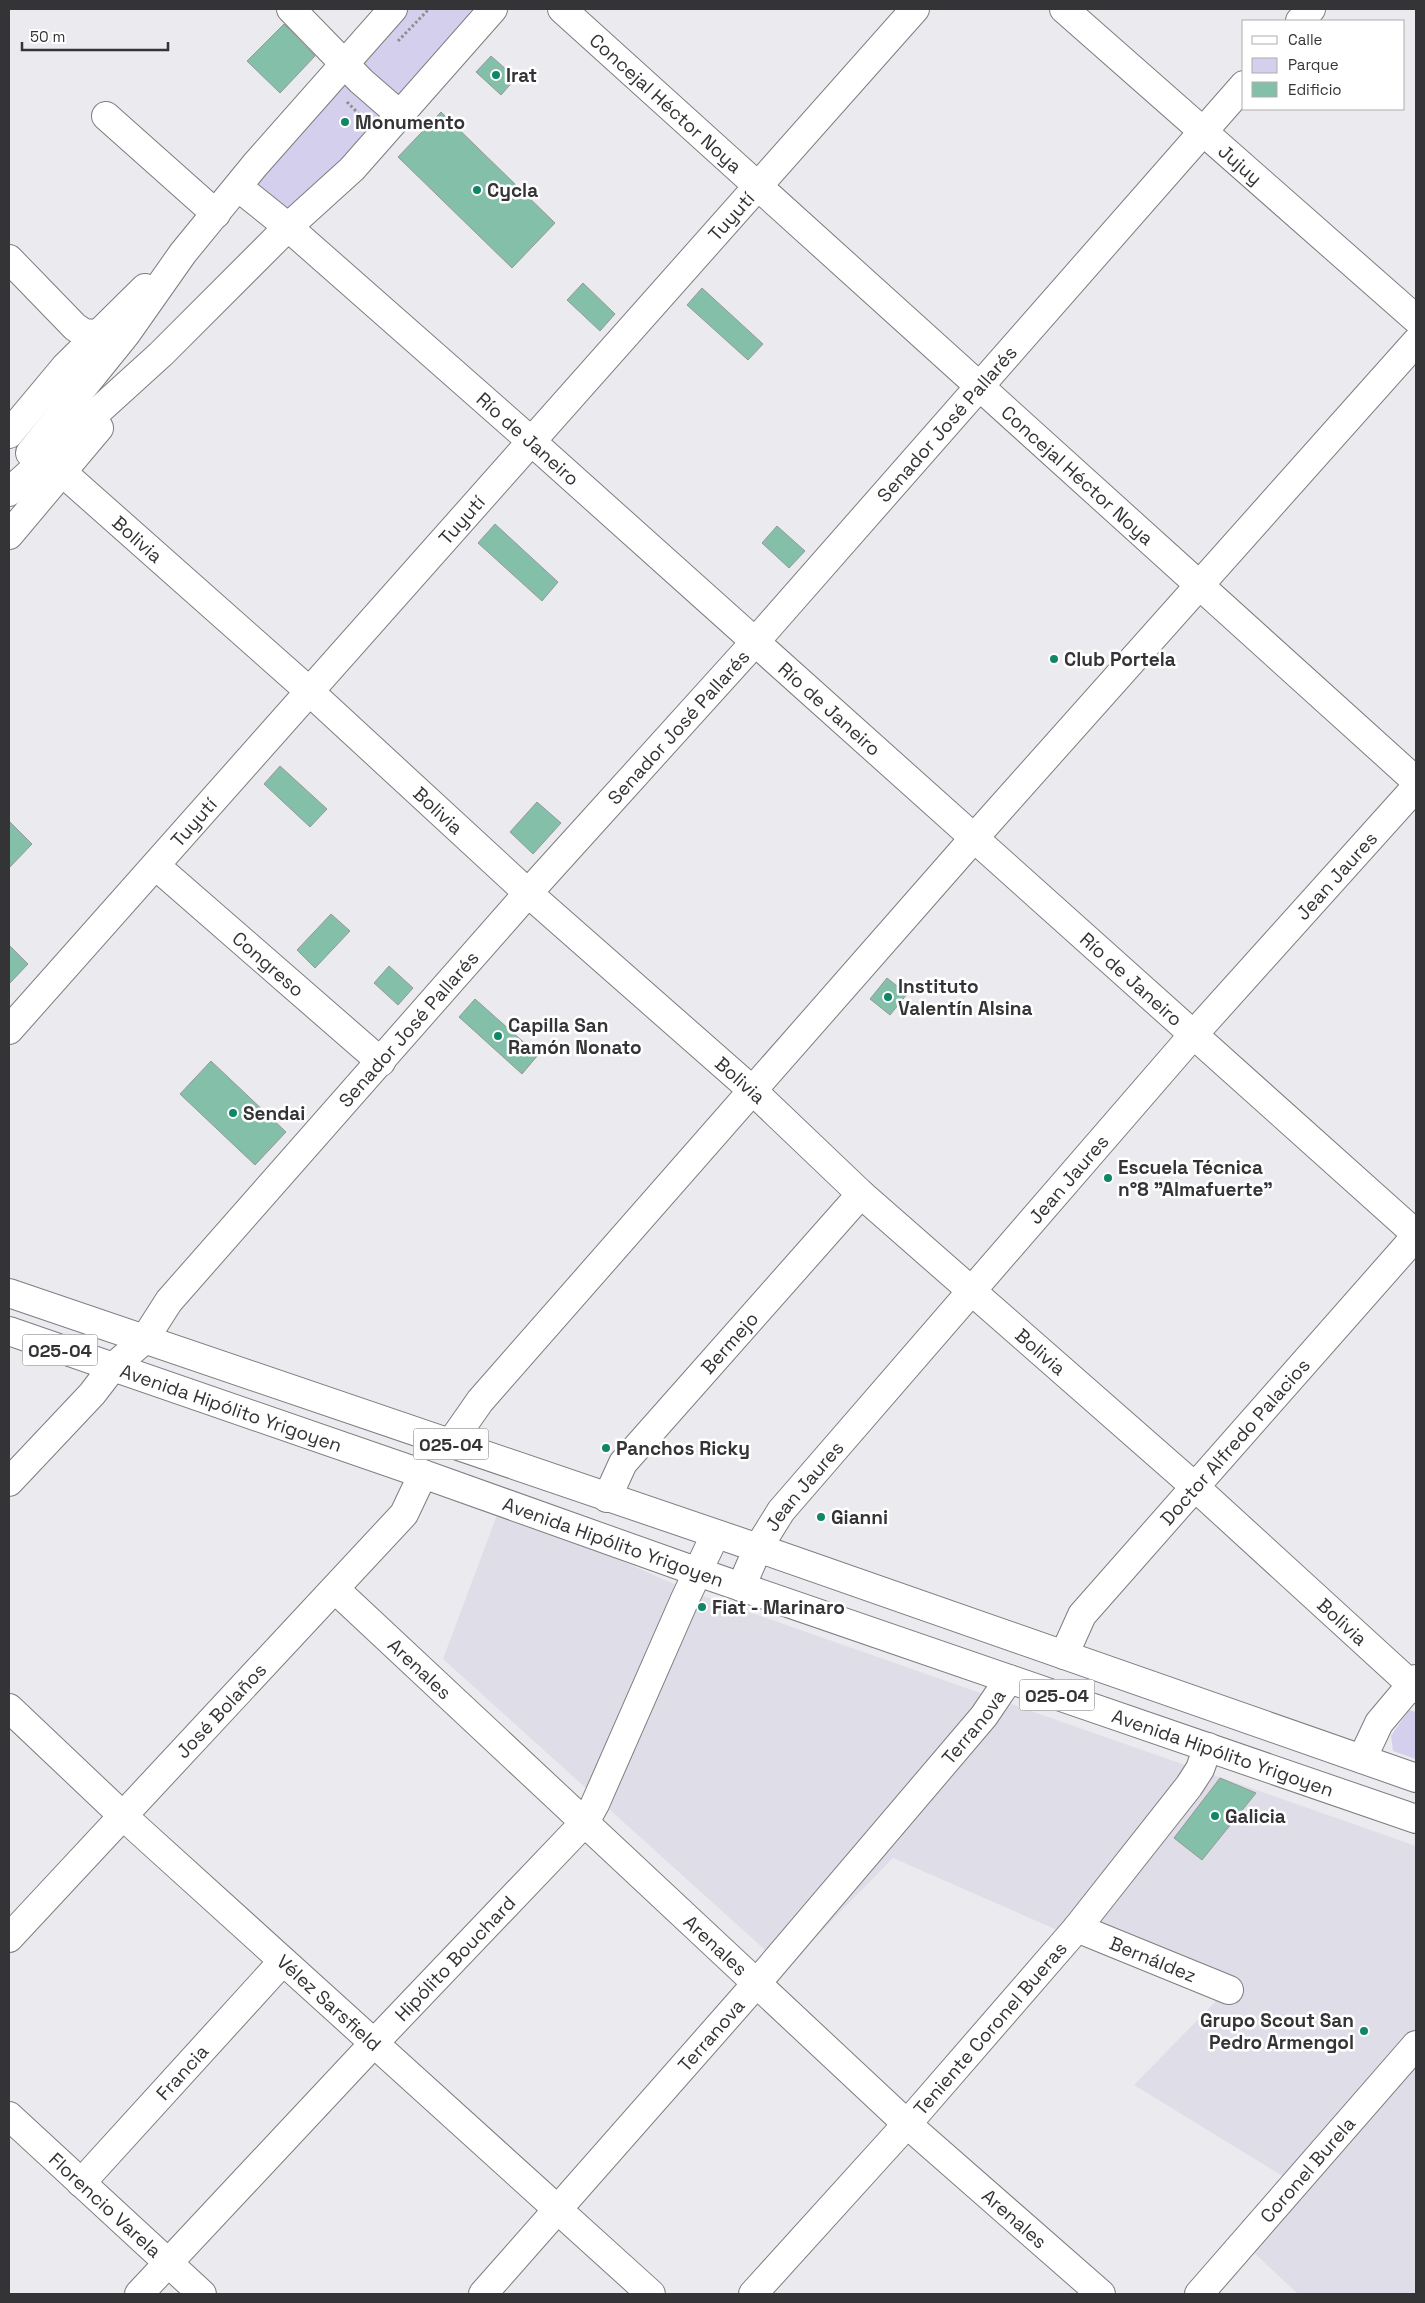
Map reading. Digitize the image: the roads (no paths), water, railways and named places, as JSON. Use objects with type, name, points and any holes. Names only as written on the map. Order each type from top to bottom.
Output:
[{"type":"street","points":[[291,9],[343,63],[399,114]]},
{"type":"street","points":[[9,480],[126,334],[183,253],[343,63],[393,9]]},
{"type":"street","points":[[9,492],[161,354],[288,226],[352,169],[493,9]]},
{"type":"street","name":"Concejal Héctor Noya","points":[[562,9],[1416,780]]},
{"type":"street","name":"Tuyutí","points":[[9,1030],[914,9]]},
{"type":"street","name":"Jujuy","points":[[1064,9],[1204,130],[1416,319]]},
{"type":"street","points":[[1301,20],[1311,9]]},
{"type":"street","name":"Senador José Pallarés","points":[[9,1482],[92,1394],[112,1368],[144,1340],[169,1301],[528,893],[755,642],[1242,87]]},
{"type":"street","points":[[106,116],[216,214]]},
{"type":"street","name":"Río de Janeiro","points":[[238,187],[288,226],[530,441],[1416,1235]]},
{"type":"street","points":[[9,434],[64,367],[96,334],[183,253]]},
{"type":"street","points":[[9,259],[75,327],[84,333],[96,334]]},
{"type":"street","points":[[450,1444],[480,1401],[752,1090],[1416,342]]},
{"type":"street","points":[[9,535],[161,354]]},
{"type":"street","name":"Bolivia","points":[[62,472],[309,691],[528,893],[752,1090],[861,1194],[1194,1486],[1415,1684]]},
{"type":"street","name":"Jean Jaures","points":[[741,1587],[758,1548],[782,1511],[1193,1035],[1416,787]]},
{"type":"street","name":"Congreso","points":[[156,866],[381,1062]]},
{"type":"street","name":"Bermejo","points":[[607,1498],[623,1463],[861,1194]]},
{"type":"street","name":"Doctor Alfredo Palacios","points":[[1064,1655],[1082,1615],[1416,1235]]},
{"type":"street","name":"Avenida Hipólito Yrigoyen","points":[[9,1293],[715,1535],[758,1548],[1416,1778]]},
{"type":"street","name":"Avenida Hipólito Yrigoyen","points":[[9,1332],[422,1474],[741,1587],[1416,1819]]},
{"type":"street","name":"José Bolaños","points":[[14,1923],[122,1814],[336,1590],[404,1514],[422,1474]]},
{"type":"street","points":[[698,1572],[715,1535]]},
{"type":"street","name":"Hipólito Bouchard","points":[[139,2294],[374,2042],[585,1822],[595,1804],[698,1572]]},
{"type":"street","name":"Arenales","points":[[336,1590],[907,2124],[1101,2294]]},
{"type":"street","name":"Terranova","points":[[483,2294],[756,1984],[984,1716],[1009,1679]]},
{"type":"street","points":[[1362,1759],[1379,1723],[1415,1684]]},
{"type":"street","name":"Vélez Sarsfield","points":[[9,1708],[283,1961],[651,2294]]},
{"type":"street","name":"Teniente Coronel Bueras","points":[[753,2294],[907,2124],[1077,1928],[1189,1786],[1200,1769],[1208,1747]]},
{"type":"street","name":"Bernáldez","points":[[1077,1928],[1229,1990]]},
{"type":"street","name":"Francia","points":[[81,2183],[283,1961]]},
{"type":"street","name":"Coronel Burela","points":[[1199,2294],[1416,2045]]},
{"type":"street","name":"Florencio Varela","points":[[9,2116],[202,2294]]},
{"type":"place","name":"Irat","points":[[496,75]]},
{"type":"place","name":"Monumento","points":[[345,122]]},
{"type":"place","name":"Cycla","points":[[477,190]]},
{"type":"place","name":"Club Portela","points":[[1054,659]]},
{"type":"place","name":"Instituto Valentín Alsina","points":[[888,997]]},
{"type":"place","name":"Capilla San Ramón Nonato","points":[[498,1036]]},
{"type":"place","name":"Sendai","points":[[233,1113]]},
{"type":"place","name":"Escuela Técnica n°8 \"Almafuerte\"","points":[[1108,1178]]},
{"type":"place","name":"Panchos Ricky","points":[[606,1448]]},
{"type":"place","name":"Gianni","points":[[821,1517]]},
{"type":"place","name":"Fiat - Marinaro","points":[[702,1607]]},
{"type":"place","name":"Galicia","points":[[1215,1816]]},
{"type":"place","name":"Grupo Scout San Pedro Armengol","points":[[1364,2031]]}]
